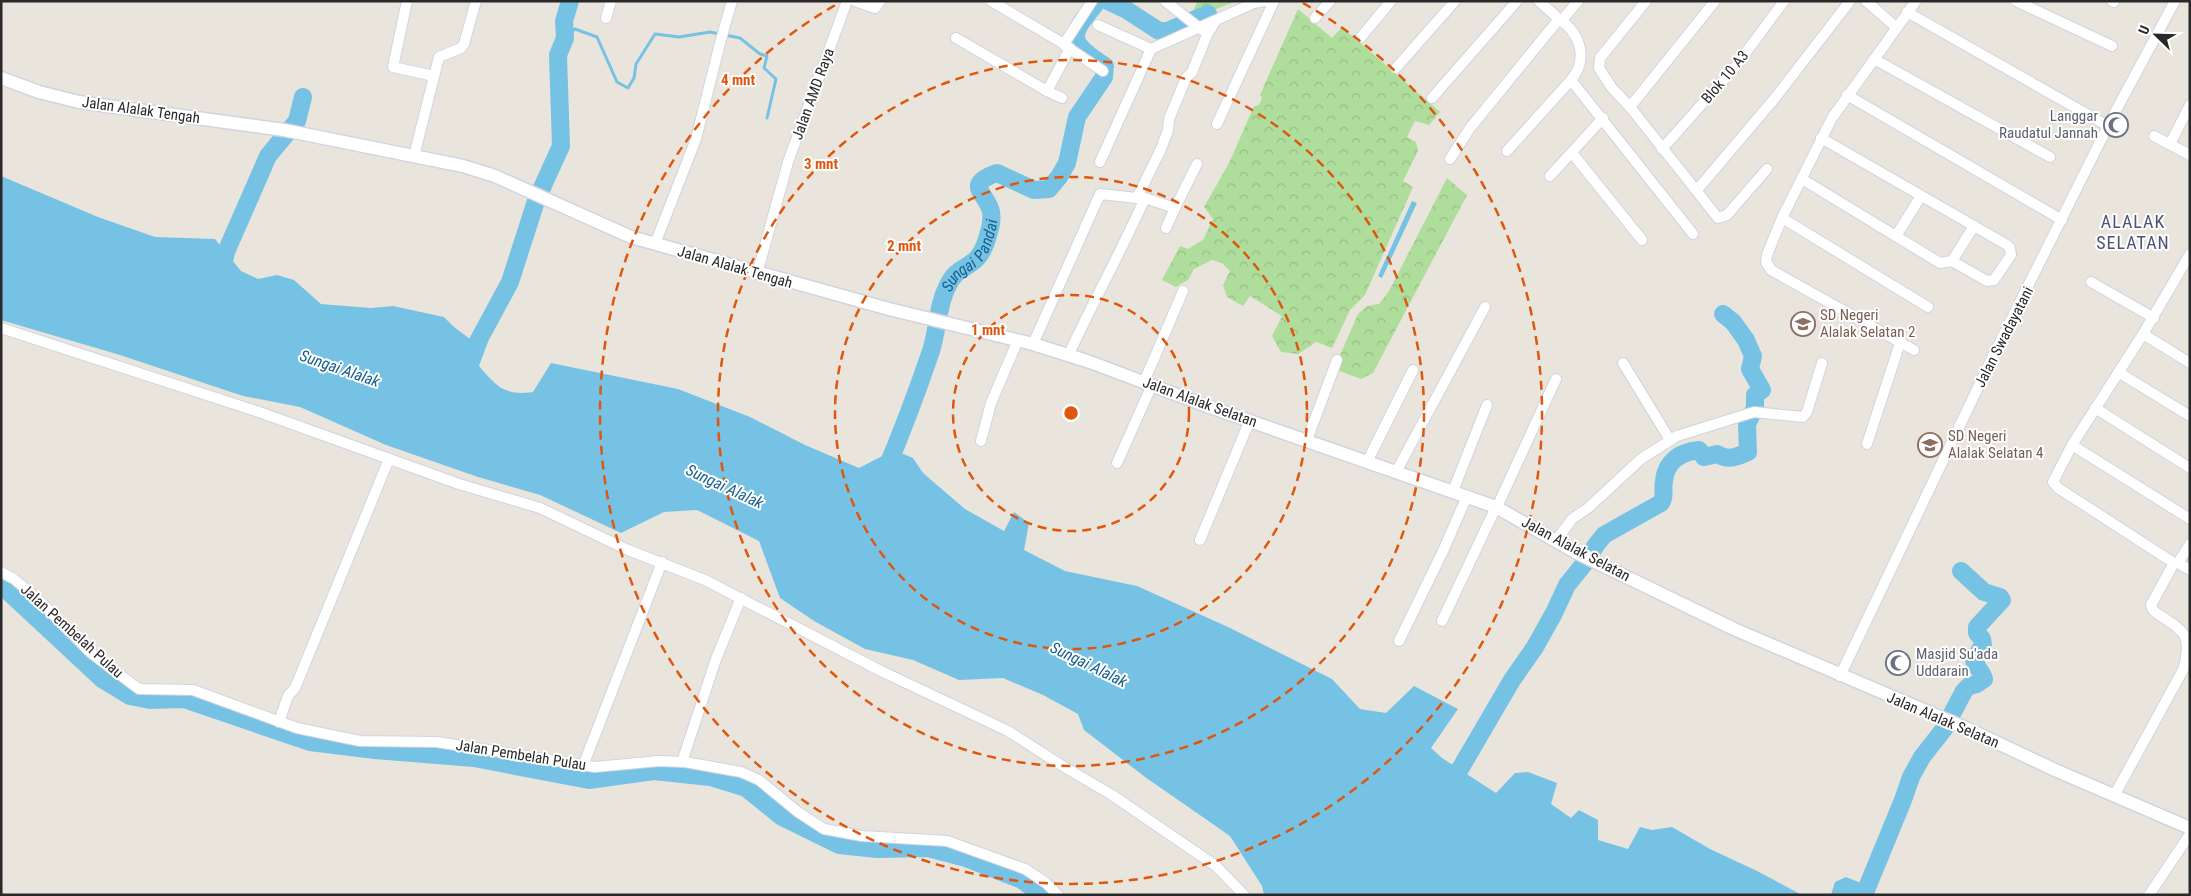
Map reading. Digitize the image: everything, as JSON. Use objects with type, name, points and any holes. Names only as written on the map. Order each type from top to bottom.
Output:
[{"type":"street","points":[[407,1],[393,67],[434,76]]},
{"type":"street","points":[[414,156],[440,57],[461,48],[464,44],[476,1]]},
{"type":"street","points":[[606,18],[611,1]]},
{"type":"street","points":[[655,244],[696,139],[732,1]]},
{"type":"street","name":"Jalan AMD Raya","points":[[757,274],[788,162],[847,1]]},
{"type":"street","points":[[855,1],[876,8],[880,1]]},
{"type":"street","points":[[991,1],[1067,46],[1103,71]]},
{"type":"street","points":[[1165,1],[1207,35]]},
{"type":"street","points":[[1217,124],[1274,1]]},
{"type":"street","points":[[1315,18],[1330,1]]},
{"type":"street","points":[[1361,37],[1391,1]]},
{"type":"street","points":[[1396,68],[1456,1]]},
{"type":"street","points":[[1432,98],[1517,1]]},
{"type":"street","points":[[1507,151],[1571,80],[1579,63],[1581,45],[1577,36],[1539,1]]},
{"type":"street","points":[[1450,159],[1470,128],[1578,1]]},
{"type":"street","points":[[1646,1],[1603,54],[1599,64],[1599,68],[1612,88],[1718,218],[1725,217],[1768,169]]},
{"type":"street","points":[[1630,108],[1715,1]]},
{"type":"street","name":"Blok 10 A3","points":[[1662,149],[1736,66],[1784,1]]},
{"type":"street","points":[[1697,190],[1775,98],[1850,1]]},
{"type":"street","points":[[1866,1],[1896,27]]},
{"type":"street","points":[[1914,350],[1771,270],[1766,262],[1782,218],[1821,138],[1847,95],[1916,1]]},
{"type":"street","points":[[2016,1],[2112,46]]},
{"type":"street","name":"Jalan Swadayatani","points":[[1840,676],[1994,354],[2108,126],[2174,1]]},
{"type":"street","points":[[1100,162],[1151,49],[1194,23],[1216,22],[1257,2]]},
{"type":"street","points":[[1047,91],[1086,3]]},
{"type":"street","points":[[1907,12],[2108,126]]},
{"type":"street","points":[[1068,356],[1108,273],[1125,243],[1168,130],[1169,119],[1186,78],[1195,66],[1207,35],[1216,22]]},
{"type":"street","points":[[1098,25],[1151,49]]},
{"type":"street","points":[[956,38],[1062,98]]},
{"type":"street","points":[[1874,59],[2050,157]]},
{"type":"street","name":"Jalan Alalak Tengah","points":[[1,78],[39,92],[79,102],[288,131],[463,166],[495,176],[631,237],[757,274],[939,321]]},
{"type":"street","points":[[1571,80],[1693,234]]},
{"type":"street","points":[[1847,95],[2062,220]]},
{"type":"street","points":[[2170,144],[2190,105]]},
{"type":"street","points":[[1550,176],[1603,118]]},
{"type":"street","points":[[2154,136],[2190,155]]},
{"type":"street","points":[[1802,178],[1940,263],[1952,261],[1987,281],[1994,280],[2011,255],[2010,248],[1821,138]]},
{"type":"street","points":[[1572,152],[1642,240]]},
{"type":"street","points":[[1166,228],[1197,164]]},
{"type":"street","points":[[1034,344],[1100,194],[1141,198],[1175,208]]},
{"type":"street","points":[[1896,236],[1921,196]]},
{"type":"street","points":[[1782,218],[1928,307]]},
{"type":"street","points":[[1952,261],[1974,226]]},
{"type":"street","points":[[2190,254],[2154,318],[2095,408],[2054,477],[2054,485],[2190,570]]},
{"type":"street","points":[[2091,282],[2154,318]]},
{"type":"street","points":[[1117,463],[1183,291]]},
{"type":"street","points":[[1396,472],[1485,307]]},
{"type":"street","name":"Jalan Alalak Selatan","points":[[939,321],[1034,344],[1496,507],[1592,561],[1734,629],[1840,676],[1968,729],[2114,796],[2190,828]]},
{"type":"street","points":[[1,328],[259,412],[459,484],[540,508],[628,550],[705,580],[873,667],[1008,731],[1112,795],[1216,866],[1244,895]]},
{"type":"street","points":[[2143,334],[2190,363]]},
{"type":"street","points":[[981,441],[991,403],[1018,340]]},
{"type":"street","points":[[1867,444],[1900,343]]},
{"type":"street","points":[[1307,440],[1337,360]]},
{"type":"street","points":[[1556,541],[1572,519],[1588,508],[1641,459],[1670,440],[1701,427],[1754,412],[1803,417],[1807,412],[1822,362]]},
{"type":"street","points":[[1623,363],[1670,440]]},
{"type":"street","points":[[1367,462],[1413,370]]},
{"type":"street","points":[[2118,372],[2190,416]]},
{"type":"street","points":[[1442,621],[1556,379]]},
{"type":"street","points":[[1453,491],[1487,405]]},
{"type":"street","points":[[2095,408],[2190,468]]},
{"type":"street","points":[[1200,540],[1250,420]]},
{"type":"street","points":[[2072,446],[2190,520]]},
{"type":"street","points":[[279,722],[288,696],[297,682],[389,459]]},
{"type":"street","points":[[1399,641],[1444,549],[1467,496]]},
{"type":"street","points":[[2114,796],[2184,668],[2188,652],[2188,639],[2182,630],[2153,611],[2151,605],[2176,563],[2190,544]]},
{"type":"street","points":[[584,766],[662,562]]},
{"type":"street","name":"Jalan Pembelah Pulau","points":[[1,572],[40,601],[91,653],[139,689],[193,690],[279,722],[320,734],[360,741],[437,742],[595,768],[659,761],[682,762],[748,774],[768,786],[798,812],[824,828],[862,836],[947,841],[1025,869],[1046,883],[1058,895]]},
{"type":"street","points":[[682,762],[716,659],[741,598]]},
{"type":"street","points":[[2149,895],[2190,834]]},
{"type":"green space","points":[[1197,1],[1237,1],[1200,15],[1193,12]]},
{"type":"green space","points":[[1298,9],[1332,38],[1342,27],[1440,112],[1429,125],[1415,121],[1407,137],[1416,142],[1418,151],[1403,181],[1413,187],[1365,295],[1350,310],[1332,348],[1316,342],[1298,354],[1281,352],[1272,336],[1282,316],[1250,296],[1243,306],[1227,297],[1223,285],[1230,271],[1222,263],[1212,260],[1194,269],[1188,280],[1176,287],[1162,280],[1180,246],[1188,249],[1203,240],[1213,219],[1204,207],[1229,163],[1254,106],[1259,105],[1262,98],[1260,95]]},
{"type":"green space","points":[[1447,178],[1467,195],[1373,373],[1361,379],[1334,369],[1358,314],[1367,306],[1379,304],[1389,291]]},
{"type":"water","name":"Sungai Alalak","points":[[1,176],[98,217],[155,237],[215,239],[241,271],[258,279],[277,275],[294,280],[321,304],[371,308],[393,306],[444,317],[470,339],[483,320],[493,328],[479,366],[497,385],[508,391],[515,393],[533,392],[551,363],[678,389],[750,417],[805,445],[859,468],[894,450],[913,458],[923,473],[965,509],[1004,531],[1014,512],[1029,523],[1024,550],[1065,571],[1137,586],[1228,627],[1332,679],[1360,709],[1386,713],[1414,686],[1458,709],[1431,748],[1442,758],[1496,793],[1515,773],[1528,772],[1557,783],[1551,804],[1571,818],[1579,810],[1598,820],[1598,840],[1628,849],[1640,827],[1652,830],[1672,827],[1710,849],[1802,895],[1264,895],[1262,886],[1230,836],[1145,777],[1084,730],[1078,714],[1043,695],[1003,678],[959,680],[913,660],[865,649],[814,621],[780,598],[759,541],[697,510],[664,512],[621,533],[540,495],[478,477],[386,445],[300,407],[243,396],[120,355],[1,320]]},
{"type":"water","points":[[1412,201],[1417,203],[1382,278],[1378,276]]},
{"type":"water","points":[[1846,877],[1861,883],[1865,895],[1831,895],[1835,882]]},
{"type":"waterway","points":[[476,345],[510,282],[536,201],[561,146],[558,55],[565,38],[564,21],[570,1]]},
{"type":"waterway","name":"Sungai Pandai","points":[[885,472],[931,351],[944,293],[952,278],[977,258],[986,242],[991,212],[980,190],[981,182],[997,173],[1034,190],[1049,189],[1067,163],[1077,117],[1104,77],[1105,66],[1083,50],[1078,44],[1076,37],[1081,22],[1098,1]]},
{"type":"waterway","name":"Sungai Pandai","points":[[1108,1],[1125,9],[1159,31],[1167,31],[1208,14]]},
{"type":"waterway","points":[[565,38],[575,29],[597,37],[617,82],[628,88],[634,78],[636,64],[655,34],[679,37],[710,32],[740,38],[760,54],[767,56],[764,68],[776,79],[767,118]]},
{"type":"waterway","points":[[221,275],[226,252],[268,156],[297,121],[303,97]]},
{"type":"waterway","points":[[1443,785],[1460,769],[1512,680],[1535,647],[1567,585],[1604,535],[1661,503],[1665,474],[1671,463],[1680,455],[1699,450],[1704,457],[1717,454],[1729,458],[1748,452],[1747,424],[1755,408],[1755,395],[1762,390],[1750,369],[1753,356],[1746,340],[1733,322],[1723,314]]},
{"type":"waterway","points":[[1864,895],[1911,777],[1922,757],[1944,729],[1964,691],[1969,686],[1977,684],[1984,679],[1974,660],[1983,645],[1982,639],[1977,633],[1977,627],[2002,600],[2000,597],[1984,592],[1961,571]]},
{"type":"waterway","points":[[1,585],[102,679],[130,696],[150,700],[184,699],[310,742],[375,750],[474,758],[589,780],[654,771],[710,777],[746,788],[782,817],[839,845],[877,849],[928,848],[966,858],[1022,880],[1042,895]]},
{"type":"place","name":"Langgar Raudatul Jannah","points":[[2116,125]]},
{"type":"place","name":"SD Negeri Alalak Selatan 2","points":[[1803,324]]},
{"type":"place","name":"SD Negeri Alalak Selatan 4","points":[[1930,445]]},
{"type":"place","name":"Masjid Su'ada Uddarain","points":[[1898,663]]},
{"type":"district","name":"ALALAK SELATAN","points":[[2133,232]]}]
